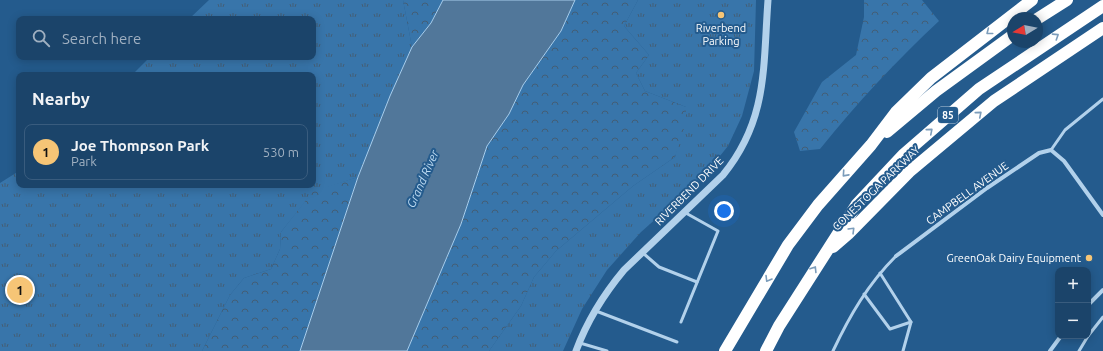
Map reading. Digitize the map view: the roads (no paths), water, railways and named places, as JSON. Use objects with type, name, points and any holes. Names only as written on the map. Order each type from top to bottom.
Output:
[{"type":"highway","name":"85","points":[[872,146],[896,112],[931,78],[1032,0]]},
{"type":"highway","points":[[1043,15],[1067,0]]},
{"type":"highway","name":"CONESTOGA PARKWAY","points":[[766,351],[779,326],[823,255],[858,204],[903,155],[979,89],[1103,6]]},
{"type":"highway","name":"CONESTOGA PARKWAY","points":[[823,255],[848,234],[909,172],[994,101],[1103,28]]},
{"type":"highway","name":"85","points":[[725,351],[788,245],[818,205],[872,146],[936,91],[1007,39]]},
{"type":"street","name":"RIVERBEND DRIVE","points":[[576,351],[595,311],[611,286],[642,252],[723,176],[734,161],[751,130],[762,91],[768,0]]},
{"type":"street","points":[[1051,150],[1064,161],[1101,210],[1103,215]]},
{"type":"street","name":"CAMPBELL AVENUE","points":[[896,256],[987,188],[1039,153],[1051,150]]},
{"type":"street","points":[[1090,303],[1103,290]]},
{"type":"street","points":[[1050,351],[1059,339]]},
{"type":"lane","points":[[1051,150],[1065,130],[1103,99]]},
{"type":"lane","points":[[681,322],[718,231],[684,212]]},
{"type":"lane","points":[[642,252],[659,267],[697,282]]},
{"type":"lane","points":[[833,351],[846,323],[864,294],[880,272],[896,256]]},
{"type":"lane","points":[[880,272],[911,322],[903,351]]},
{"type":"lane","points":[[864,294],[890,329],[911,322]]},
{"type":"lane","points":[[595,311],[677,342]]},
{"type":"lane","points":[[1091,332],[1103,317]]},
{"type":"lane","points":[[1079,351],[1086,339]]},
{"type":"lane","points":[[579,342],[598,350],[607,351]]},
{"type":"water","name":"Grand River","points":[[443,0],[575,0],[561,31],[523,85],[509,114],[487,146],[461,224],[407,351],[300,351],[358,177],[390,96],[412,47],[431,23]]},
{"type":"place","name":"Riverbend Parking","points":[[721,15]]},
{"type":"place","name":"GreenOak Dairy Equipment","points":[[1089,258]]},
{"type":"place","name":"Joe Thompson Park","points":[[20,290]]}]
